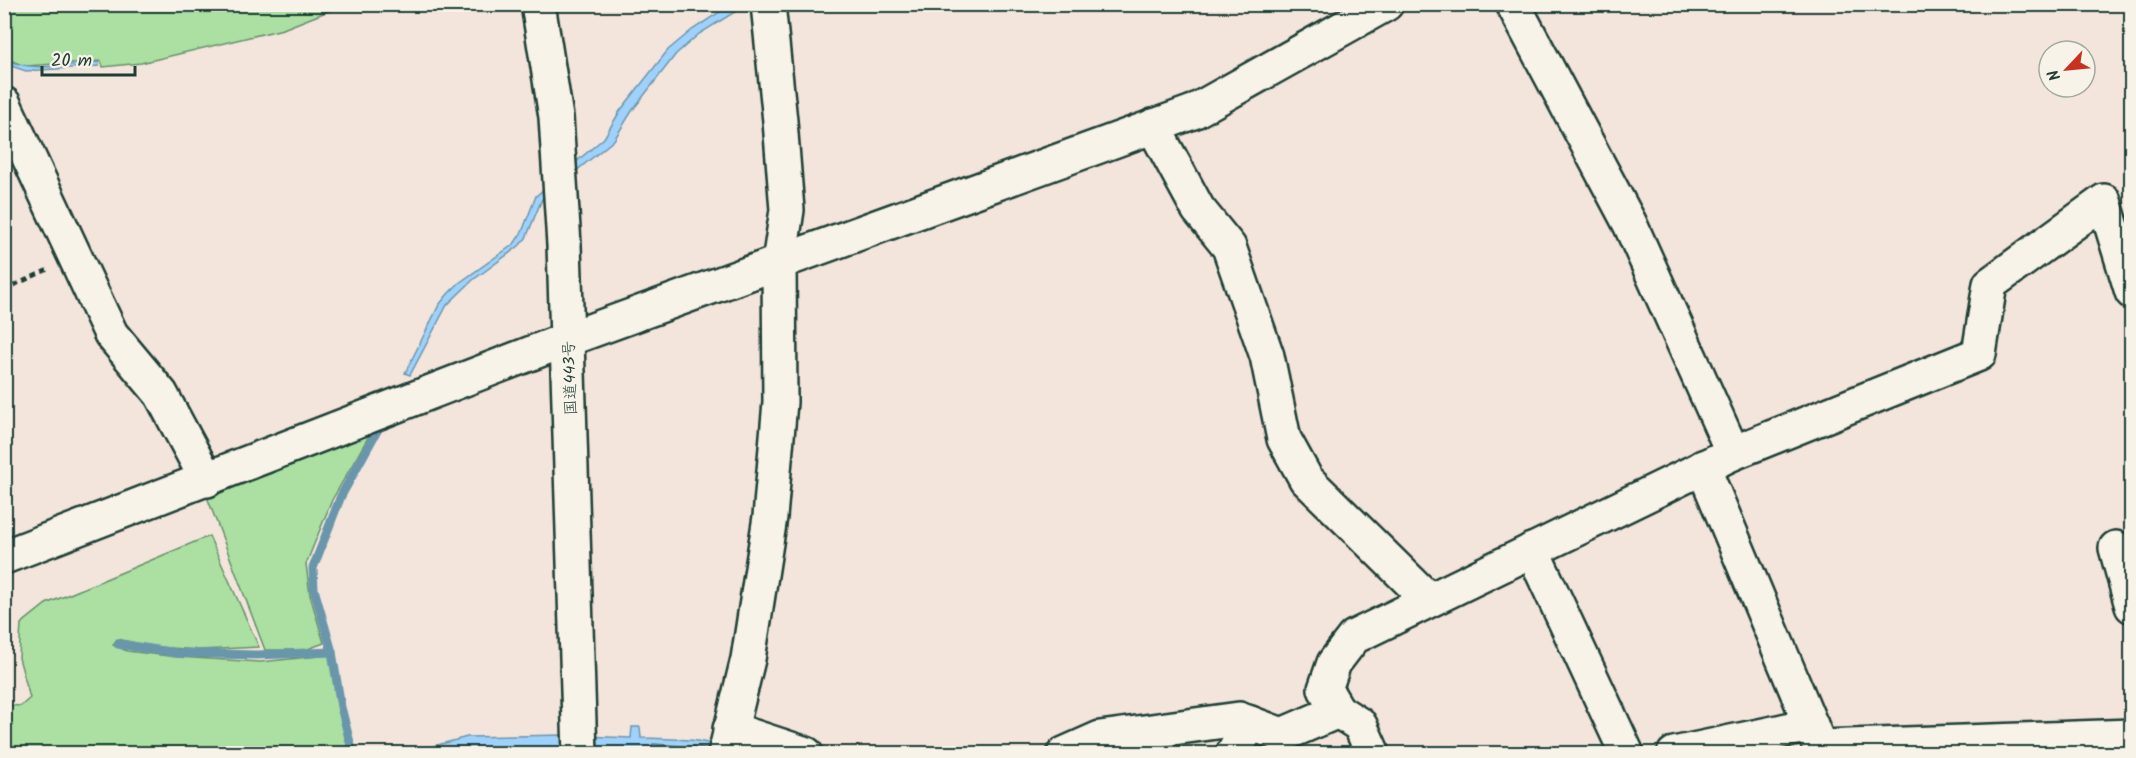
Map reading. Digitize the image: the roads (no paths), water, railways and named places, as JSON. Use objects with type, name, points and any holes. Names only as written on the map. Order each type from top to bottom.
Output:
[{"type":"main road","name":"国道443号","points":[[538,4],[556,117],[564,245],[580,753]]},
{"type":"main road","points":[[768,4],[787,210],[779,263],[780,402],[770,517],[748,659],[727,741],[806,753]]},
{"type":"main road","points":[[4,557],[568,339],[1193,112],[1347,14],[1386,4]]},
{"type":"main road","points":[[1513,4],[1630,224],[1733,453]]},
{"type":"main road","points":[[4,104],[111,334],[161,394],[207,480]]},
{"type":"main road","points":[[1153,126],[1198,209],[1229,247],[1267,356],[1284,438],[1306,479],[1429,600]]},
{"type":"main road","points":[[1373,753],[1360,725],[1338,711],[1325,689],[1334,663],[1354,637],[1733,453],[1979,354],[1990,284],[2104,201],[2132,292]]},
{"type":"main road","points":[[1703,467],[1818,742]]},
{"type":"main road","points":[[2116,548],[2132,606]]},
{"type":"main road","points":[[1532,550],[1627,753]]},
{"type":"main road","points":[[1064,753],[1100,738],[1239,718],[1282,735],[1338,711]]},
{"type":"main road","points":[[1233,753],[1250,723]]},
{"type":"main road","points":[[1674,753],[1818,742],[2132,736]]},
{"type":"water","points":[[730,5],[746,5],[699,34],[676,54],[632,111],[614,140],[542,199],[526,238],[519,246],[473,280],[447,305],[410,375],[405,373],[439,305],[448,294],[459,283],[514,244],[522,232],[536,196],[604,138],[620,111],[668,50],[692,30]]},
{"type":"water","points":[[4,57],[13,62],[36,67],[99,62],[99,66],[26,71],[5,64]]},
{"type":"water","points":[[632,727],[640,727],[641,738],[703,742],[740,753],[485,748],[464,753],[404,754],[467,737],[563,735],[631,738]]},
{"type":"waterway","points":[[353,754],[341,707],[332,652],[314,589],[313,568],[341,496],[383,420]]},
{"type":"waterway","points":[[118,644],[177,653],[257,655],[332,652]]}]
